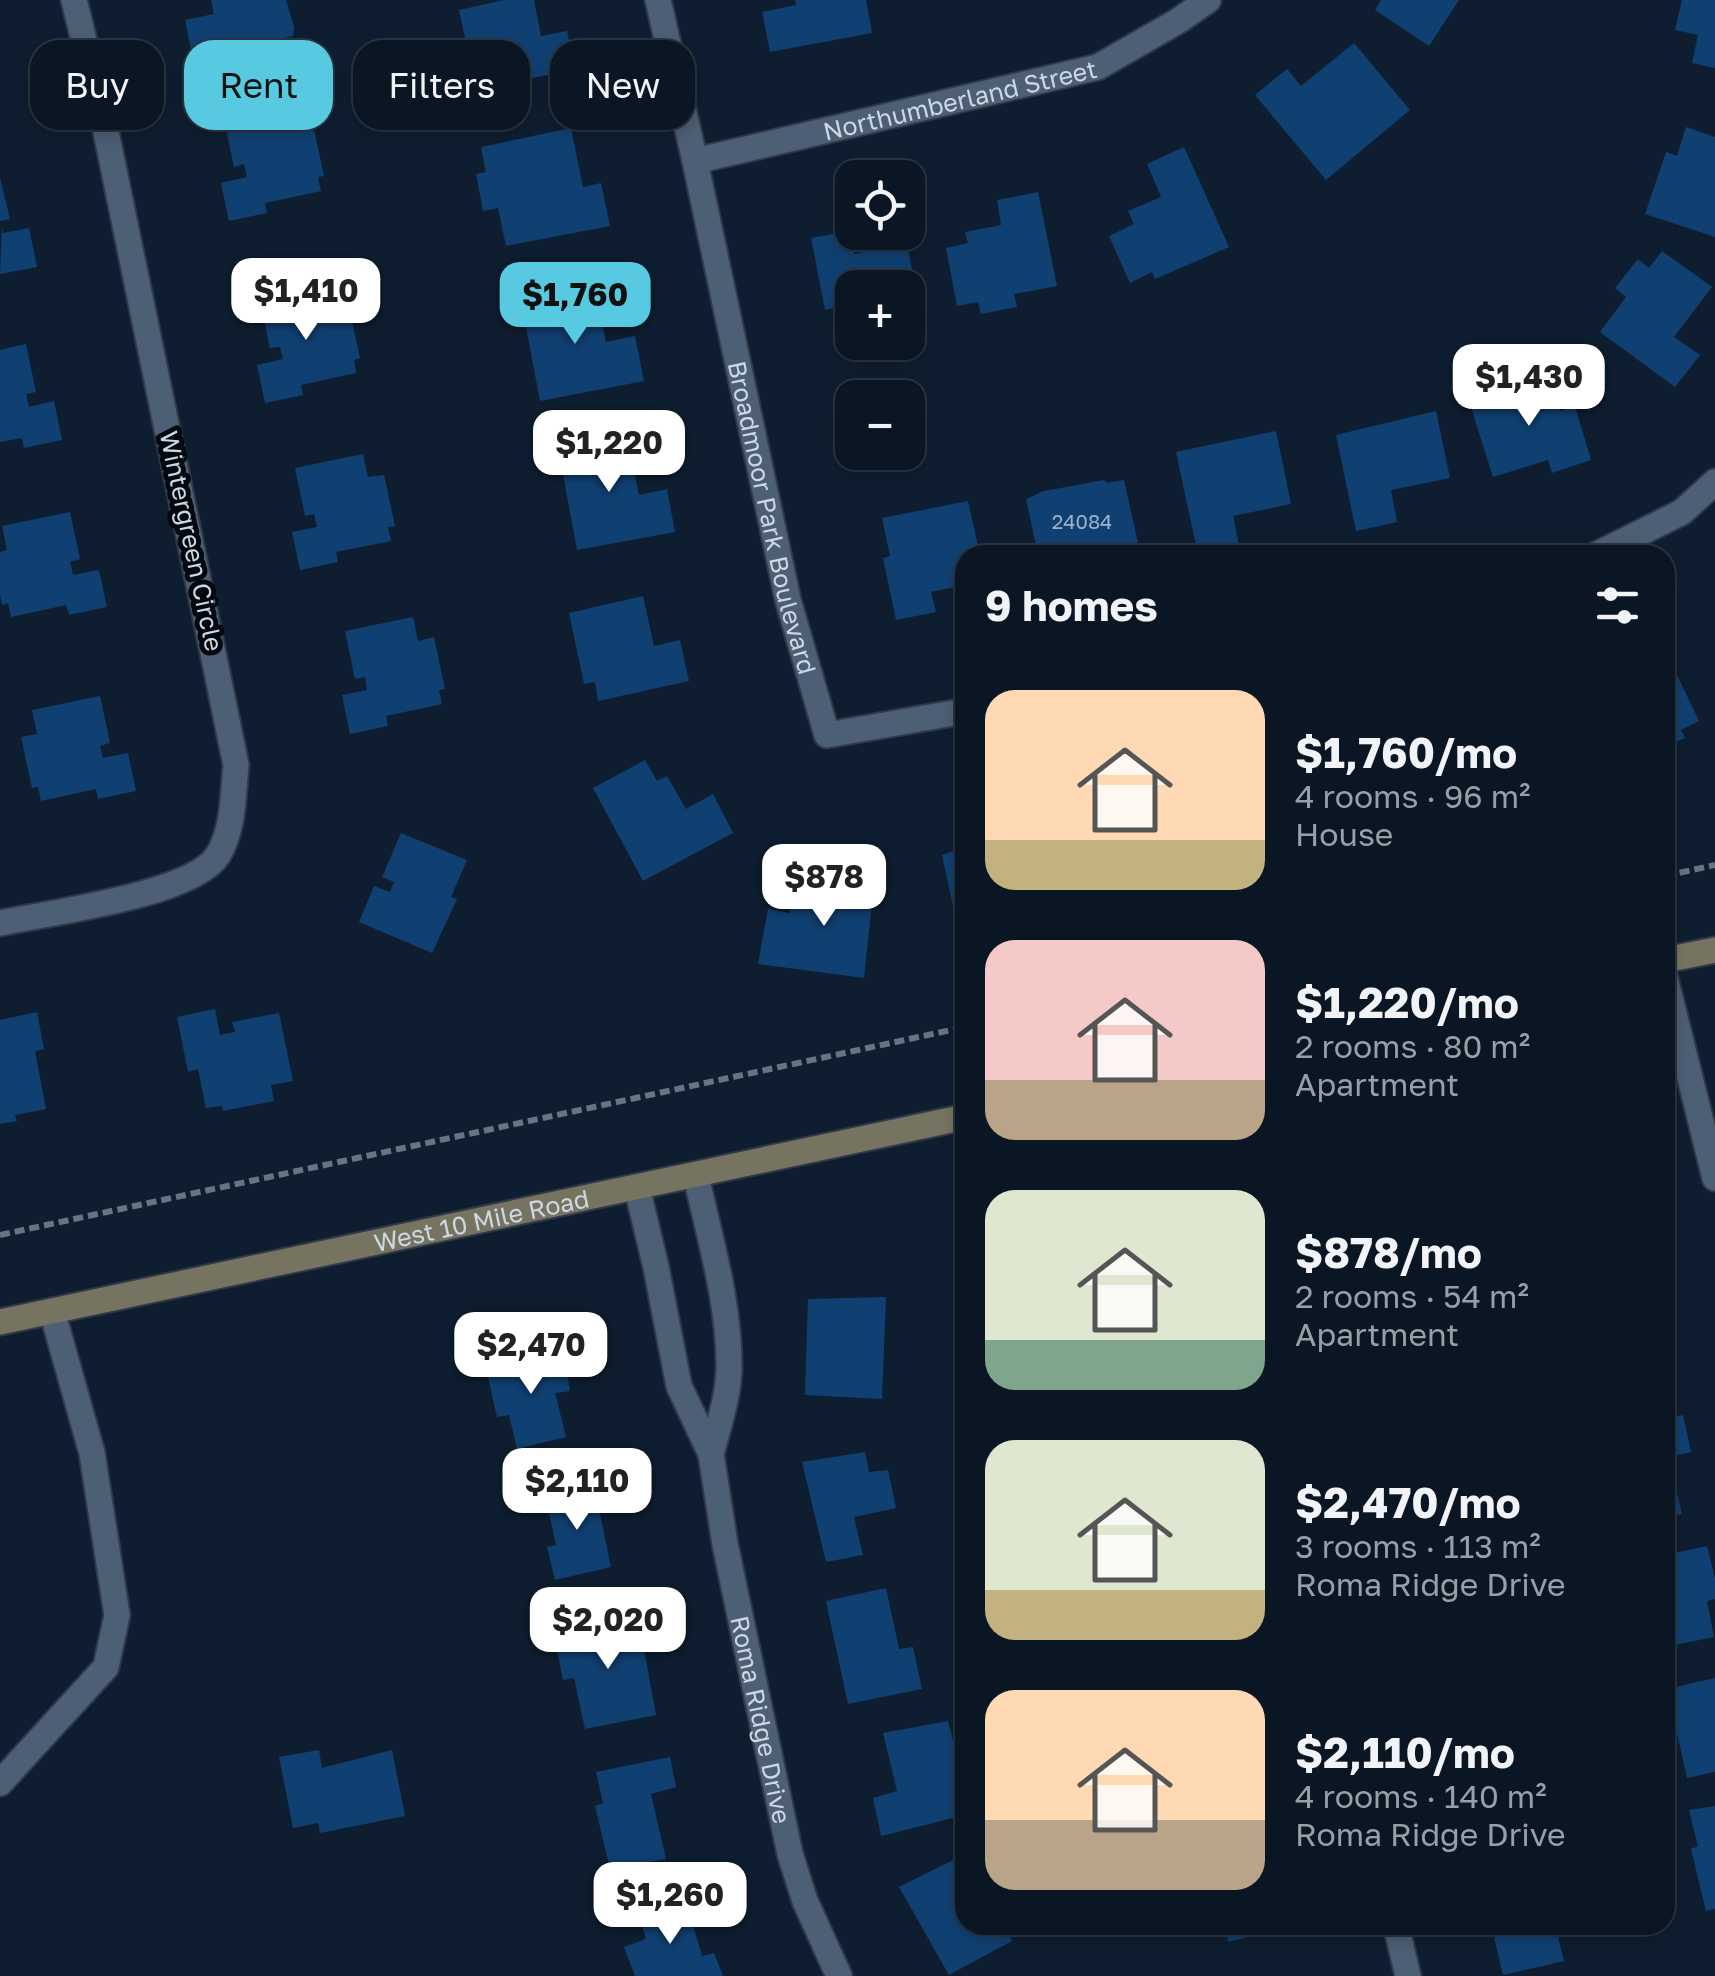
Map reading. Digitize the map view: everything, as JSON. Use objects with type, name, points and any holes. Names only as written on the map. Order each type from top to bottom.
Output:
[{"type":"main road","points":[[1675,958],[1715,950]]},
{"type":"main road","name":"West 10 Mile Road","points":[[0,1322],[955,1119]]},
{"type":"street","name":"Wintergreen Circle","points":[[0,923],[126,898],[188,880],[218,857],[232,818],[236,764],[104,122],[74,0]]},
{"type":"street","points":[[658,0],[696,161]]},
{"type":"street","name":"Northumberland Street","points":[[696,161],[1098,67],[1208,0]]},
{"type":"street","name":"Broadmoor Park Boulevard","points":[[696,161],[788,600],[828,736],[955,713]]},
{"type":"street","points":[[1616,545],[1682,512],[1715,482]]},
{"type":"street","points":[[1675,1018],[1715,1178]]},
{"type":"street","name":"Roma Ridge Drive","points":[[696,1176],[725,1317],[728,1371],[711,1454]]},
{"type":"street","name":"Roma Ridge Drive","points":[[637,1188],[680,1386],[711,1454],[725,1544],[790,1854],[805,1901],[839,1976]]},
{"type":"street","points":[[0,1782],[106,1667],[118,1615],[92,1453],[52,1311]]},
{"type":"street","points":[[1398,1935],[1408,1976]]},
{"type":"path","points":[[1675,874],[1715,865]]},
{"type":"path","points":[[0,1235],[955,1029]]},
{"type":"building","points":[[211,0],[286,0],[293,36],[276,40],[189,40],[185,20],[214,14]]},
{"type":"building","points":[[504,0],[534,0],[541,36],[567,31],[569,40],[550,40],[550,74],[530,79],[530,40],[465,40],[459,10]]},
{"type":"building","points":[[795,0],[866,0],[872,33],[770,52],[762,12],[796,5]]},
{"type":"building","points":[[1381,0],[1459,0],[1429,46],[1375,10]]},
{"type":"building","points":[[1682,0],[1715,0],[1715,68],[1692,63],[1698,35],[1675,30]]},
{"type":"building","points":[[1354,43],[1410,110],[1326,180],[1255,95],[1287,69],[1301,86]]},
{"type":"building","points":[[1686,127],[1715,137],[1715,237],[1645,214],[1666,152],[1677,156]]},
{"type":"building","points":[[226,130],[314,130],[324,176],[318,177],[321,191],[265,203],[267,213],[229,221],[221,183],[247,177],[244,164],[234,167]]},
{"type":"building","points":[[571,130],[583,187],[601,183],[610,226],[506,246],[498,208],[483,211],[476,174],[486,172],[481,147]]},
{"type":"building","points":[[1184,147],[1229,247],[1155,279],[1152,272],[1130,283],[1109,236],[1134,224],[1128,211],[1161,197],[1147,164]]},
{"type":"building","points":[[0,178],[10,219],[0,221]]},
{"type":"building","points":[[1038,192],[1057,286],[1014,294],[1017,307],[981,314],[978,302],[957,306],[946,248],[968,243],[965,232],[1001,225],[997,200]]},
{"type":"building","points":[[2,226],[3,233],[29,228],[37,267],[0,274]]},
{"type":"building","points":[[835,234],[835,250],[853,250],[854,254],[908,250],[912,270],[835,270],[835,308],[825,310],[811,238]]},
{"type":"building","points":[[1662,251],[1712,287],[1674,337],[1700,355],[1675,387],[1600,332],[1626,297],[1615,288],[1638,259],[1649,268]]},
{"type":"building","points":[[580,284],[587,320],[601,318],[606,342],[635,336],[644,381],[540,401],[520,295]]},
{"type":"building","points":[[328,286],[333,310],[349,307],[360,358],[354,360],[356,373],[301,385],[303,395],[265,403],[257,365],[283,359],[280,347],[270,348],[260,301]]},
{"type":"building","points":[[26,344],[36,392],[26,394],[29,407],[54,401],[62,440],[24,448],[22,438],[0,442],[0,350]]},
{"type":"building","points":[[1550,376],[1560,411],[1575,406],[1591,460],[1552,473],[1548,460],[1493,477],[1469,401]]},
{"type":"building","points":[[1436,411],[1450,478],[1391,490],[1397,522],[1356,531],[1336,435]]},
{"type":"building","points":[[1276,431],[1291,504],[1233,516],[1239,545],[1196,545],[1176,452]]},
{"type":"building","points":[[610,432],[615,459],[631,456],[639,495],[667,489],[675,532],[577,550],[557,442]]},
{"type":"building","points":[[363,454],[368,477],[384,475],[395,526],[388,527],[391,541],[336,552],[338,562],[300,570],[292,532],[317,527],[314,514],[305,516],[295,468]]},
{"type":"building","points":[[1124,480],[1138,543],[1036,545],[1026,499],[1044,491]]},
{"type":"building","points":[[968,501],[978,545],[955,545],[955,587],[931,592],[936,612],[896,620],[883,558],[890,556],[882,518]]},
{"type":"building","points":[[70,512],[80,559],[70,562],[73,575],[99,570],[107,607],[69,615],[66,605],[11,617],[8,603],[2,605],[0,594],[0,552],[7,550],[2,526]]},
{"type":"building","points":[[643,596],[654,646],[680,640],[689,681],[598,701],[595,682],[584,684],[569,613]]},
{"type":"building","points":[[413,617],[418,641],[434,637],[445,689],[439,690],[442,704],[386,716],[388,726],[350,734],[342,695],[367,690],[365,677],[355,679],[345,631]]},
{"type":"building","points":[[1675,673],[1699,721],[1681,730],[1685,738],[1675,742]]},
{"type":"building","points":[[100,696],[110,743],[100,746],[103,758],[128,753],[136,791],[98,799],[96,789],[41,801],[38,787],[32,788],[21,737],[37,734],[32,710]]},
{"type":"building","points":[[645,760],[657,781],[667,776],[686,809],[713,794],[733,833],[643,881],[593,788]]},
{"type":"building","points":[[401,833],[467,860],[451,897],[457,899],[432,953],[359,922],[374,886],[390,892],[394,882],[382,877]]},
{"type":"building","points":[[955,850],[955,911],[954,911],[942,855]]},
{"type":"building","points":[[831,868],[875,874],[864,978],[758,964],[768,909],[790,913],[791,897],[829,900]]},
{"type":"building","points":[[215,1009],[220,1035],[235,1032],[232,1022],[279,1013],[293,1081],[271,1085],[274,1101],[223,1111],[222,1106],[206,1108],[198,1069],[188,1072],[177,1017]]},
{"type":"building","points":[[37,1012],[44,1049],[35,1051],[46,1109],[15,1115],[17,1121],[0,1124],[0,1020]]},
{"type":"building","points":[[886,1297],[882,1399],[805,1395],[808,1299]]},
{"type":"building","points":[[563,1351],[570,1391],[555,1393],[566,1437],[517,1449],[509,1415],[497,1417],[486,1368]]},
{"type":"building","points":[[1683,1415],[1691,1452],[1675,1456],[1675,1417]]},
{"type":"building","points":[[865,1452],[869,1472],[888,1470],[896,1508],[854,1517],[863,1555],[826,1562],[802,1462]]},
{"type":"building","points":[[594,1485],[611,1567],[555,1580],[547,1547],[556,1545],[545,1495]]},
{"type":"building","points":[[1675,1485],[1682,1514],[1675,1516]]},
{"type":"building","points":[[1707,1546],[1715,1578],[1715,1599],[1707,1601],[1714,1637],[1675,1645],[1675,1553]]},
{"type":"building","points":[[886,1588],[899,1649],[913,1647],[922,1689],[848,1704],[826,1601]]},
{"type":"building","points":[[638,1616],[656,1715],[585,1729],[574,1678],[563,1680],[554,1635]]},
{"type":"building","points":[[1715,1678],[1715,1772],[1687,1778],[1675,1725],[1675,1687]]},
{"type":"building","points":[[948,1721],[955,1748],[955,1818],[881,1836],[873,1798],[897,1791],[883,1733]]},
{"type":"building","points":[[319,1750],[322,1768],[392,1750],[405,1816],[320,1833],[318,1823],[293,1828],[279,1757]]},
{"type":"building","points":[[670,1757],[676,1787],[651,1794],[666,1859],[610,1869],[595,1806],[603,1803],[596,1772]]},
{"type":"building","points":[[1715,1806],[1715,1909],[1706,1911],[1691,1849],[1698,1846],[1689,1810]]},
{"type":"building","points":[[955,1859],[955,1935],[1009,1935],[1012,1941],[949,1975],[899,1887]]},
{"type":"building","points":[[686,1901],[702,1956],[714,1953],[723,1976],[635,1976],[624,1947],[646,1939],[639,1916]]},
{"type":"building","points":[[1227,1935],[1256,1935],[1228,1942]]},
{"type":"building","points":[[1493,1935],[1558,1935],[1564,1961],[1503,1975]]}]
